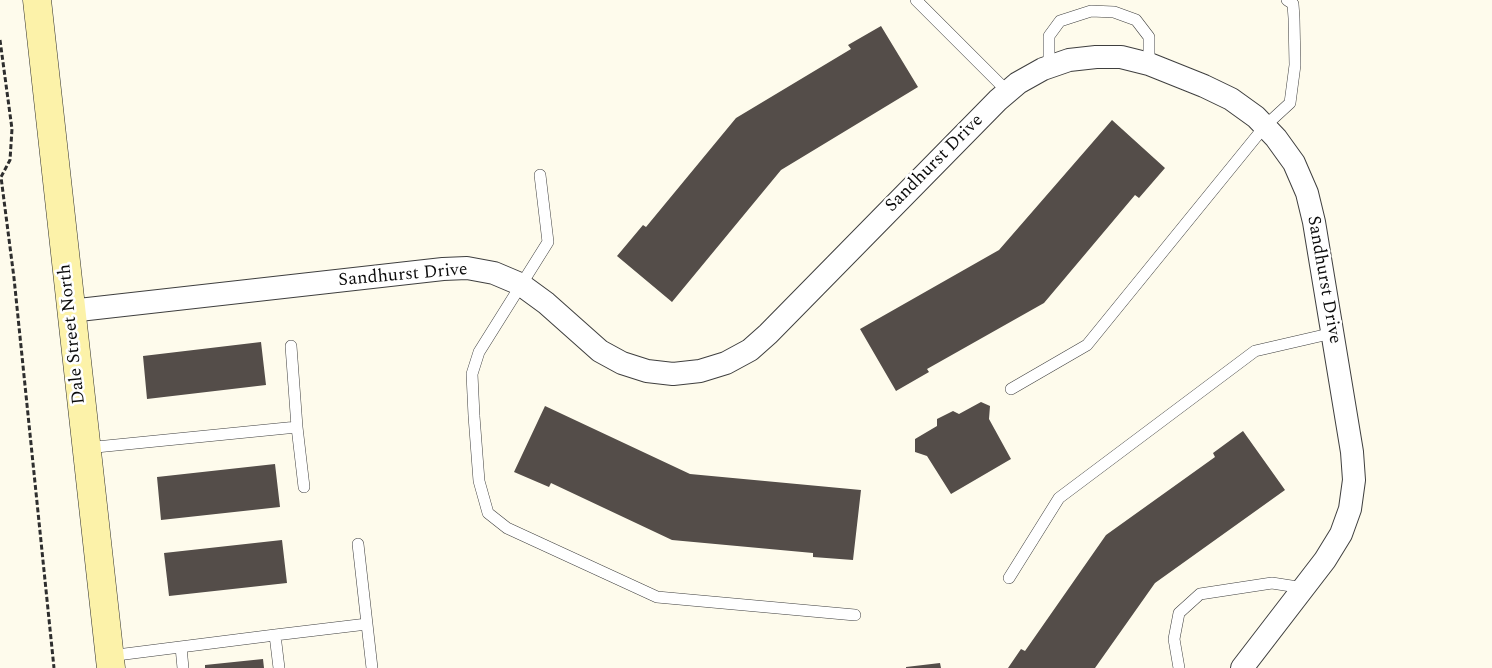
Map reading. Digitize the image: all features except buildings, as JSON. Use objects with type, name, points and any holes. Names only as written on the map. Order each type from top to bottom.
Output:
[{"type":"main road","name":"Dale Street North","points":[[37,0],[110,662]]},
{"type":"street","name":"Sandhurst Drive","points":[[70,311],[443,269],[467,268],[494,274],[520,284],[546,303],[600,351],[622,363],[647,371],[673,374],[700,371],[726,363],[750,350],[768,334],[1018,83],[1043,69],[1069,60],[1121,57],[1149,64],[1231,99],[1265,126],[1294,163],[1307,193],[1314,222],[1352,452],[1354,480],[1350,509],[1341,534],[1325,560],[1242,668]]},
{"type":"lane","points":[[916,0],[1008,92]]},
{"type":"lane","points":[[1010,389],[1087,345],[1265,126],[1290,103],[1295,65],[1295,46],[1293,4],[1287,0]]},
{"type":"lane","points":[[1049,67],[1049,36],[1060,21],[1091,11],[1114,12],[1136,20],[1149,36],[1149,64]]},
{"type":"lane","points":[[540,175],[548,242],[478,352],[472,374],[479,481],[488,513],[507,528],[657,597],[855,615]]},
{"type":"lane","points":[[1009,578],[1059,498],[1255,351],[1333,333]]},
{"type":"lane","points":[[291,346],[304,487]]},
{"type":"lane","points":[[86,448],[297,427]]},
{"type":"lane","points":[[358,544],[372,668]]},
{"type":"lane","points":[[1179,668],[1174,639],[1179,614],[1200,594],[1272,583],[1304,588]]},
{"type":"lane","points":[[110,662],[181,647],[367,624]]},
{"type":"lane","points":[[275,635],[279,668]]},
{"type":"lane","points":[[181,647],[183,668]]},
{"type":"path","points":[[0,40],[12,129],[10,160],[1,176],[14,278],[54,668]]}]
